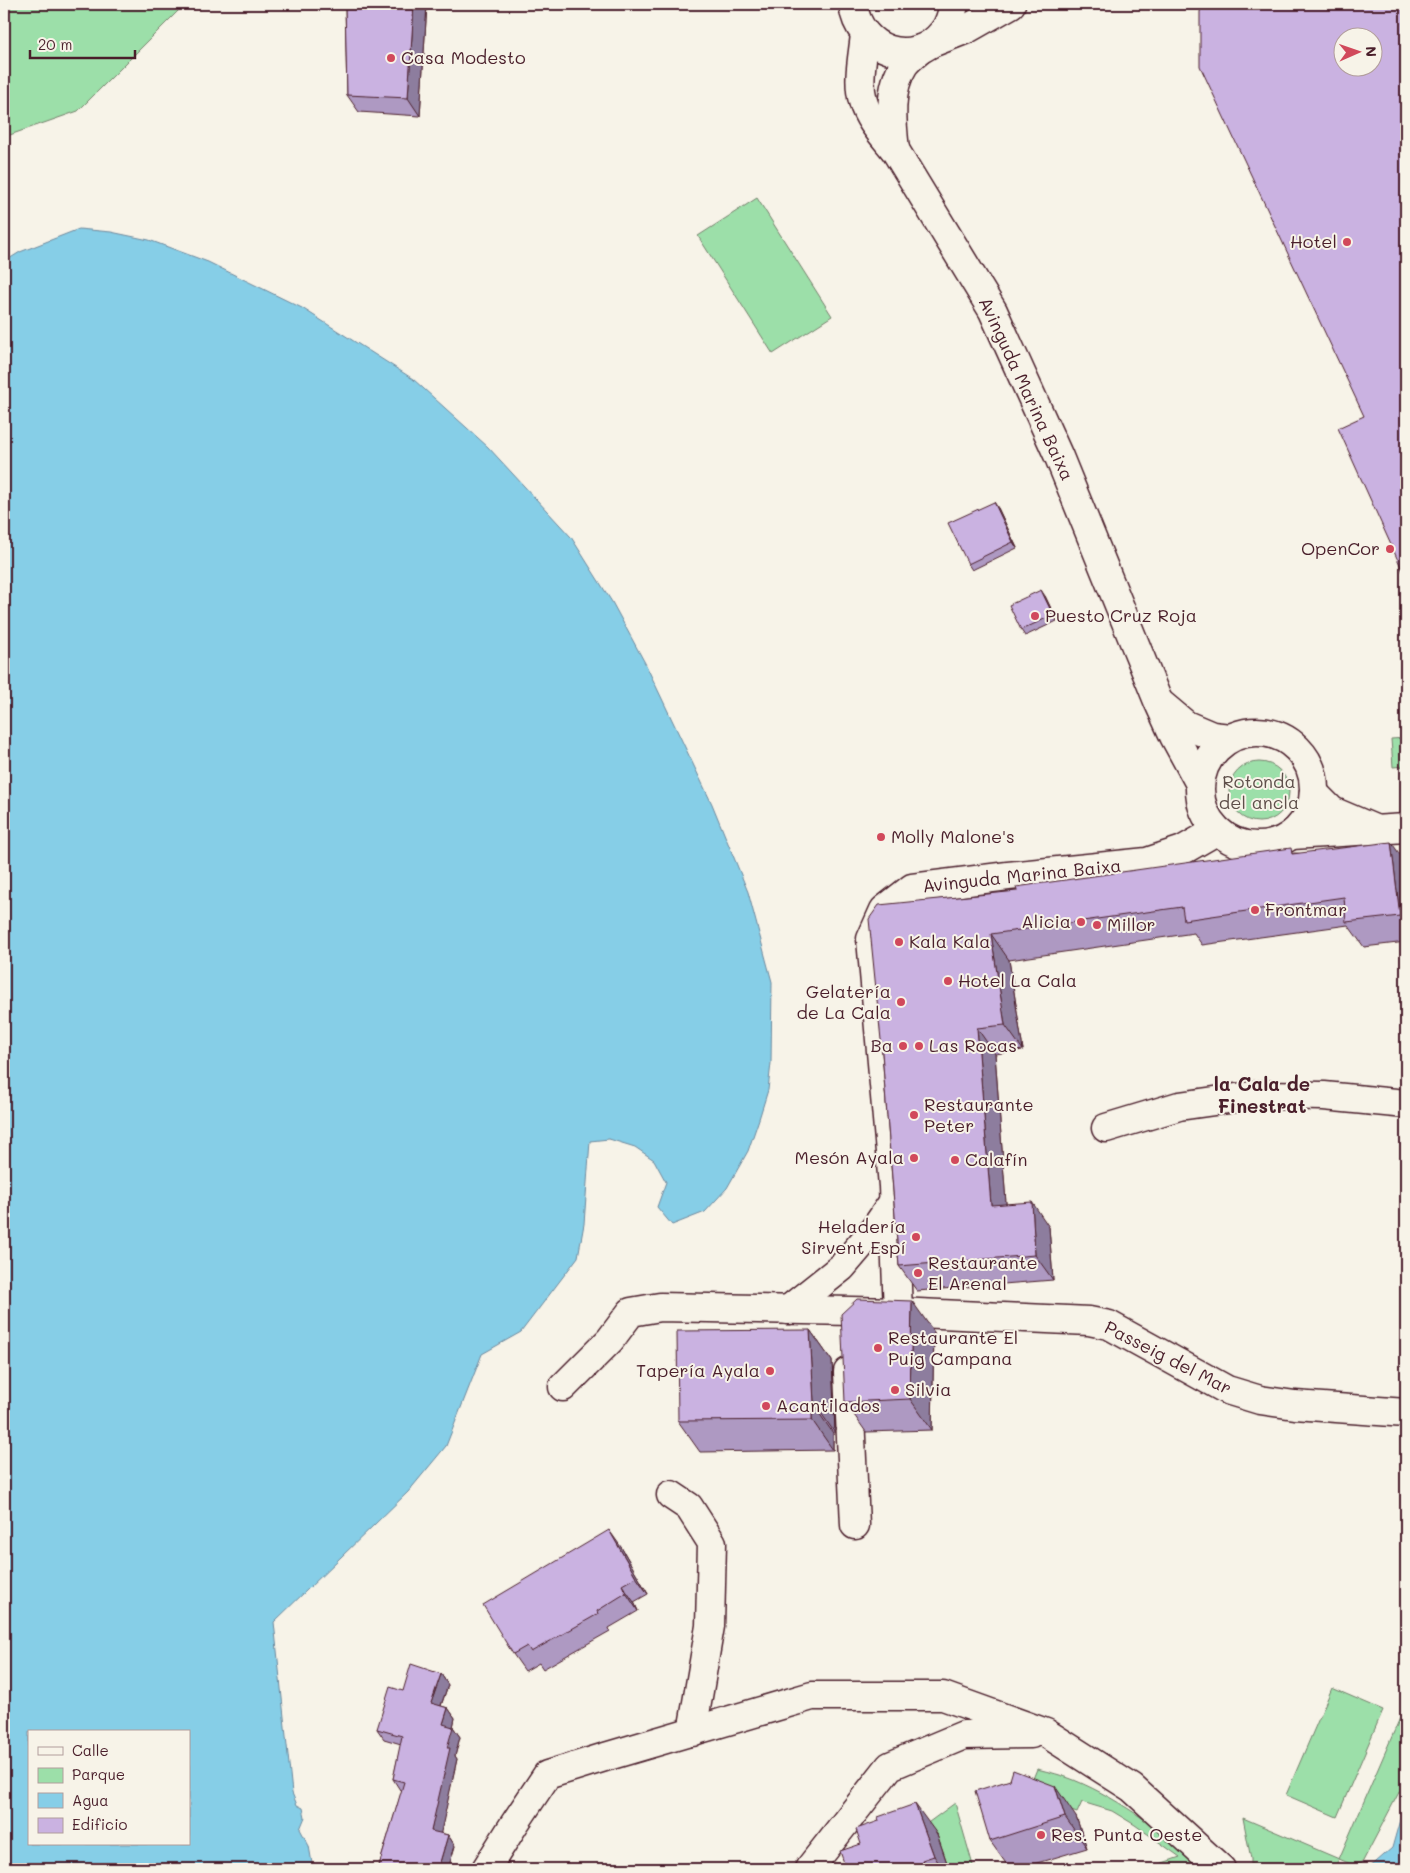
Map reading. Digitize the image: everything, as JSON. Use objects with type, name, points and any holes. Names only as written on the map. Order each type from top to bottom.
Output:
[{"type":"street","points":[[853,4],[856,20],[865,34],[876,44],[891,51],[906,52],[927,46],[967,28],[1011,4]]},
{"type":"street","points":[[894,138],[893,104],[896,82],[904,65],[944,32],[951,18],[954,4]]},
{"type":"street","name":"Avinguda Marina Baixa","points":[[865,34],[860,78],[863,101],[869,116],[878,130],[894,138],[993,311],[1059,457],[1158,702],[1199,782]]},
{"type":"street","name":"Avinguda Marina Baixa","points":[[1158,702],[1186,725],[1212,736],[1230,738]]},
{"type":"street","points":[[1323,802],[1311,809],[1303,823],[1292,835],[1278,843],[1262,847],[1246,846],[1230,840],[1216,831],[1206,816],[1200,800],[1199,782],[1204,764],[1215,749],[1230,738],[1246,732],[1264,732],[1280,736],[1295,746],[1306,760],[1323,802],[1379,830]]},
{"type":"street","points":[[1292,835],[1406,828]]},
{"type":"street","name":"Avinguda Marina Baixa","points":[[898,1312],[893,1202],[871,939],[884,910],[912,888],[1147,862],[1183,850],[1216,831]]},
{"type":"street","points":[[1106,1128],[1179,1106],[1257,1095],[1324,1096],[1406,1104]]},
{"type":"street","points":[[788,1310],[842,1267],[876,1227],[893,1202]]},
{"type":"street","points":[[563,1387],[610,1340],[632,1312],[660,1307],[898,1312]]},
{"type":"street","points":[[845,1311],[855,1525]]},
{"type":"street","name":"Passeig del Mar","points":[[898,1312],[1089,1321],[1108,1325],[1227,1390],[1260,1400],[1294,1405],[1406,1413]]},
{"type":"street","points":[[672,1495],[689,1507],[712,1543],[710,1626],[692,1732]]},
{"type":"street","points":[[486,1869],[547,1775],[812,1696],[944,1696],[1046,1733],[1132,1788],[1221,1869]]},
{"type":"street","points":[[809,1869],[890,1766],[964,1735],[1046,1733]]},
{"type":"green space","points":[[4,4],[185,4],[78,111],[4,137]]},
{"type":"green space","points":[[757,198],[832,316],[773,354],[698,236]]},
{"type":"green space","points":[[1406,738],[1406,766],[1393,767],[1391,739]]},
{"type":"green space","name":"Rotonda del ancla","points":[[1259,762],[1275,767],[1280,771],[1284,776],[1289,792],[1284,808],[1280,813],[1275,817],[1259,822],[1243,817],[1238,813],[1234,808],[1229,792],[1234,776],[1238,771],[1243,767]]},
{"type":"green space","points":[[1332,1688],[1383,1710],[1337,1817],[1286,1795]]},
{"type":"green space","points":[[1406,1704],[1406,1779],[1362,1863],[1353,1865],[1339,1859]]},
{"type":"green space","points":[[1037,1769],[1069,1778],[1092,1788],[1127,1808],[1160,1831],[1207,1869],[1145,1869],[1180,1857],[1112,1811],[1082,1802],[1077,1813],[1033,1797],[1030,1786]]},
{"type":"green space","points":[[955,1803],[974,1869],[949,1869],[925,1825]]},
{"type":"green space","points":[[1243,1818],[1339,1859],[1334,1869],[1251,1869],[1251,1859]]},
{"type":"water","points":[[79,229],[111,232],[149,240],[208,262],[302,308],[413,379],[488,447],[571,537],[612,602],[645,663],[712,804],[748,892],[772,982],[771,1063],[768,1090],[748,1151],[727,1188],[705,1212],[672,1225],[657,1207],[666,1182],[654,1160],[635,1147],[609,1139],[590,1141],[584,1224],[578,1257],[521,1332],[482,1354],[446,1446],[408,1492],[274,1622],[292,1793],[297,1805],[303,1808],[305,1817],[300,1829],[309,1846],[313,1869],[4,1869],[4,262],[20,252]]},
{"type":"water","points":[[1405,1802],[1406,1869],[1368,1869],[1392,1848]]},
{"type":"building","name":"Casa Modesto","points":[[345,4],[414,4],[408,98],[347,95]]},
{"type":"building","name":"Hotel","points":[[1202,4],[1406,4],[1406,578],[1338,428],[1364,416],[1200,66],[1200,12]]},
{"type":"building","points":[[994,502],[1013,542],[968,564],[948,523]]},
{"type":"building","name":"Puesto Cruz Roja","points":[[1041,590],[1053,615],[1021,630],[1009,605]]},
{"type":"building","points":[[1391,842],[1400,916],[1346,922],[1344,897],[1184,920],[1182,907],[991,934],[1005,1025],[977,1028],[991,1205],[1032,1202],[1035,1255],[899,1266],[881,1040],[869,919],[879,905],[1017,891],[1016,887],[1291,848],[1292,854]]},
{"type":"building","points":[[857,1299],[912,1301],[910,1399],[845,1402],[841,1314]]},
{"type":"building","points":[[810,1330],[814,1403],[812,1403],[812,1420],[678,1421],[677,1331]]},
{"type":"building","points":[[609,1530],[636,1577],[622,1585],[626,1593],[597,1611],[598,1614],[531,1652],[527,1646],[513,1654],[483,1605]]},
{"type":"building","points":[[411,1664],[441,1674],[431,1703],[448,1708],[443,1724],[453,1727],[447,1748],[450,1748],[431,1831],[448,1835],[438,1869],[378,1869],[404,1782],[393,1779],[402,1736],[377,1729],[390,1687],[403,1691]]},
{"type":"building","points":[[1013,1770],[1055,1786],[1065,1817],[990,1841],[975,1791],[1010,1780]]},
{"type":"building","points":[[915,1804],[934,1856],[922,1860],[924,1867],[918,1869],[846,1869],[840,1851],[861,1844],[856,1829],[879,1821],[878,1817]]},
{"type":"place","name":"Casa Modesto","points":[[391,58]]},
{"type":"place","name":"Hotel","points":[[1347,242]]},
{"type":"place","name":"OpenCor","points":[[1390,549]]},
{"type":"place","name":"Puesto Cruz Roja","points":[[1035,616]]},
{"type":"place","name":"Molly Malone's","points":[[881,837]]},
{"type":"place","name":"Frontmar","points":[[1255,910]]},
{"type":"place","name":"Alicia","points":[[1081,922]]},
{"type":"place","name":"Millor","points":[[1097,925]]},
{"type":"place","name":"Kala Kala","points":[[899,942]]},
{"type":"place","name":"Hotel La Cala","points":[[948,981]]},
{"type":"place","name":"Gelatería de La Cala","points":[[901,1002]]},
{"type":"place","name":"Ba","points":[[903,1046]]},
{"type":"place","name":"Las Rocas","points":[[919,1046]]},
{"type":"place","name":"Restaurante Peter","points":[[914,1115]]},
{"type":"place","name":"Mesón Ayala","points":[[914,1158]]},
{"type":"place","name":"Calafín","points":[[955,1160]]},
{"type":"place","name":"Heladería Sirvent Espí","points":[[916,1237]]},
{"type":"place","name":"Restaurante El Arenal","points":[[918,1273]]},
{"type":"place","name":"Restaurante El Puig Campana","points":[[878,1348]]},
{"type":"place","name":"Tapería Ayala","points":[[770,1371]]},
{"type":"place","name":"Silvia","points":[[895,1390]]},
{"type":"place","name":"Acantilados","points":[[766,1406]]},
{"type":"place","name":"Res. Punta Oeste","points":[[1041,1835]]},
{"type":"district","name":"la Cala de Finestrat","points":[[1262,1095]]}]
